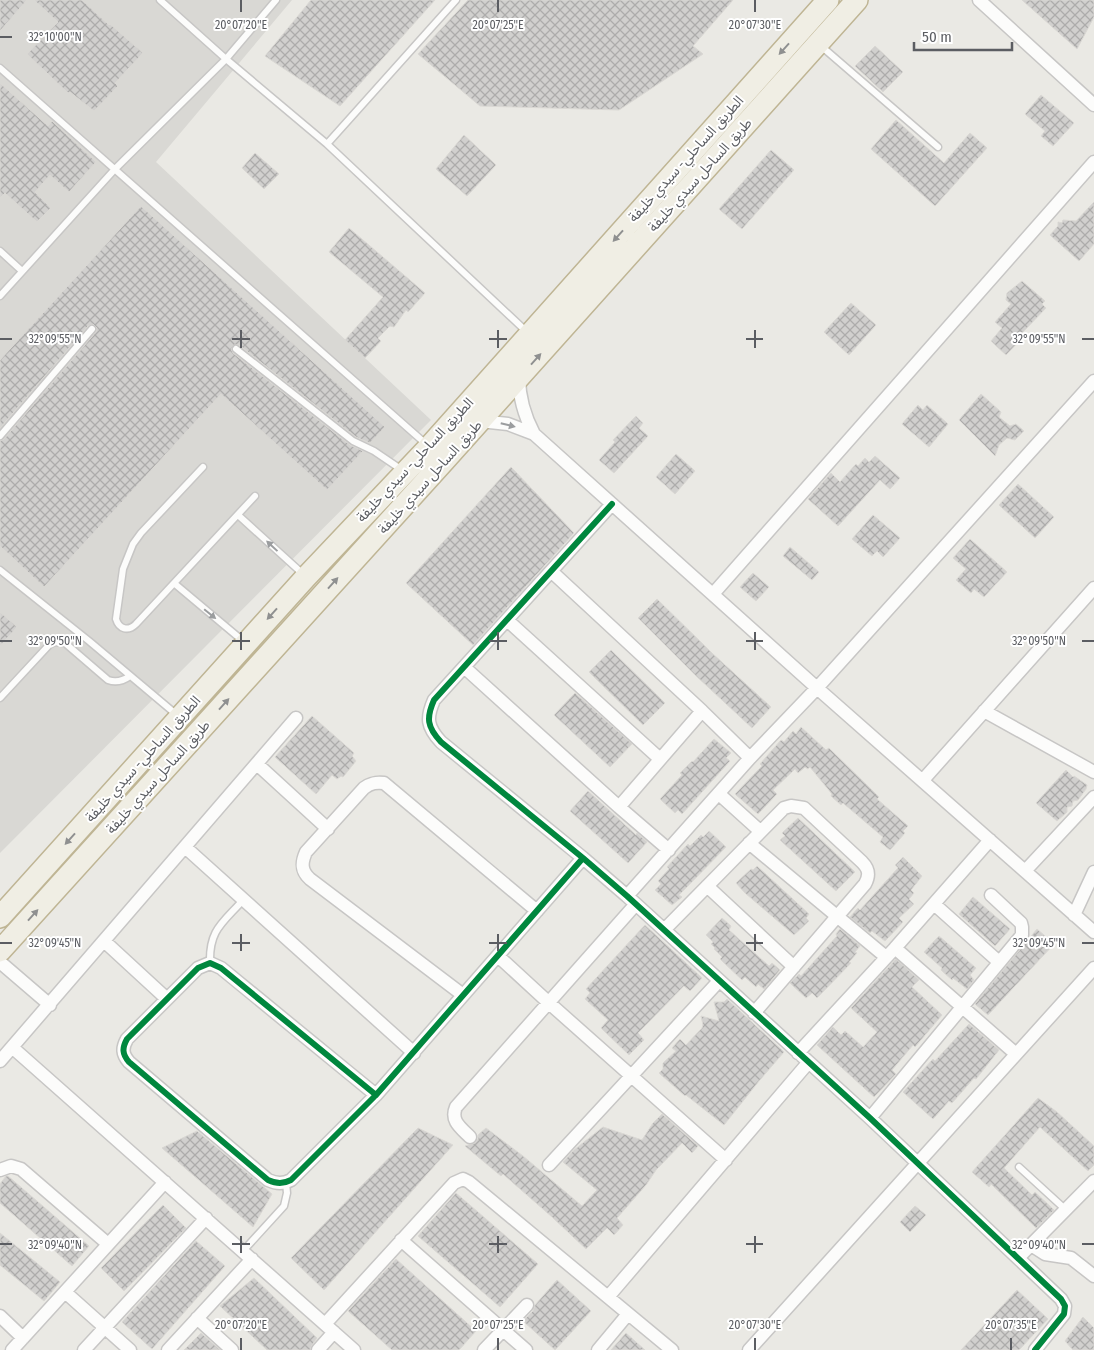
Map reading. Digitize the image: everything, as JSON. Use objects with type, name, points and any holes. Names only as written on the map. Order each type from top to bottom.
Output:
[{"type":"highway","name":"الطريق الساحلي- سيدي خليفة","points":[[0,917],[306,577],[429,447],[828,0]]},
{"type":"highway","name":"طريق الساحل سيدي خليفة","points":[[0,951],[520,377],[857,0]]},
{"type":"street","points":[[979,0],[1094,105]]},
{"type":"street","points":[[713,594],[1094,162]]},
{"type":"street","points":[[520,377],[522,406],[534,434],[817,688],[1094,932]]},
{"type":"street","points":[[470,1137],[456,1123],[454,1114],[456,1107],[548,1002],[669,850],[750,758],[817,688],[1094,381]]},
{"type":"street","points":[[480,421],[508,424],[534,434]]},
{"type":"street","points":[[612,504],[434,700],[429,711],[429,723],[433,733],[441,742],[583,858],[631,900],[870,1118],[1061,1300],[1065,1306],[1064,1314],[1041,1348]]},
{"type":"street","points":[[551,571],[750,758]]},
{"type":"street","points":[[923,780],[1094,588]]},
{"type":"street","points":[[508,620],[660,759]]},
{"type":"street","points":[[464,667],[618,807],[669,850]]},
{"type":"street","points":[[618,807],[702,711]]},
{"type":"street","points":[[984,711],[1094,772]]},
{"type":"street","points":[[0,1061],[296,718]]},
{"type":"street","points":[[257,764],[328,829]]},
{"type":"street","points":[[464,995],[305,874],[302,868],[302,860],[306,852],[364,788],[369,784],[377,782],[384,783],[537,911]]},
{"type":"street","points":[[719,794],[760,831]]},
{"type":"street","points":[[1025,871],[1094,797]]},
{"type":"street","points":[[664,930],[784,808],[798,806],[804,808],[867,867],[868,879],[754,1013]]},
{"type":"street","points":[[798,1053],[990,840]]},
{"type":"street","points":[[749,843],[838,916],[891,952],[961,1006],[1016,1054]]},
{"type":"street","points":[[185,847],[414,1053]]},
{"type":"street","points":[[376,1095],[221,968],[210,963],[198,968],[127,1039],[124,1045],[125,1057],[268,1180],[280,1184],[291,1180],[376,1095],[583,858]]},
{"type":"street","points":[[1074,915],[1094,872]]},
{"type":"street","points":[[706,886],[794,967]]},
{"type":"street","points":[[870,1118],[961,1006],[1022,935],[1022,927],[1018,919],[991,895]]},
{"type":"street","points":[[934,904],[999,962]]},
{"type":"street","points":[[104,941],[167,999]]},
{"type":"street","points":[[498,956],[726,1160]]},
{"type":"street","points":[[0,962],[50,1005]]},
{"type":"street","points":[[749,1350],[1094,968]]},
{"type":"street","points":[[549,1165],[719,981]]},
{"type":"street","points":[[13,1048],[354,1350]]},
{"type":"street","points":[[608,1297],[808,1063]]},
{"type":"street","points":[[0,1170],[11,1166],[21,1169],[108,1244]]},
{"type":"street","points":[[318,1350],[330,1328],[401,1240],[457,1181],[466,1180],[672,1350]]},
{"type":"street","points":[[1018,1258],[1094,1181]]},
{"type":"street","points":[[12,1350],[164,1182]]},
{"type":"street","points":[[84,1350],[206,1218]]},
{"type":"street","points":[[401,1240],[526,1350]]},
{"type":"street","points":[[1031,1245],[1045,1254],[1071,1258],[1094,1276]]},
{"type":"street","points":[[168,1350],[197,1318],[247,1255]]},
{"type":"street","points":[[65,1292],[130,1350]]},
{"type":"street","points":[[484,1350],[527,1305]]},
{"type":"street","points":[[598,1350],[628,1314]]},
{"type":"street","points":[[0,1316],[23,1338]]},
{"type":"street","points":[[197,1318],[232,1350]]},
{"type":"lane","points":[[160,0],[226,59],[327,144],[530,334]]},
{"type":"lane","points":[[0,296],[115,169],[226,59],[276,0]]},
{"type":"lane","points":[[327,144],[456,0]]},
{"type":"lane","points":[[818,43],[938,147]]},
{"type":"lane","points":[[0,68],[429,447]]},
{"type":"lane","points":[[0,251],[22,271]]},
{"type":"lane","points":[[0,436],[92,329]]},
{"type":"lane","points":[[236,349],[353,442],[374,451],[405,472]]},
{"type":"lane","points":[[203,467],[141,533],[134,544],[123,569],[116,619],[117,624],[121,628],[132,628],[256,496]]},
{"type":"lane","points":[[238,515],[306,577]]},
{"type":"lane","points":[[0,570],[88,640],[180,718]]},
{"type":"lane","points":[[175,584],[246,644]]},
{"type":"lane","points":[[0,698],[50,644],[55,642],[64,643],[108,680],[122,681],[130,676]]},
{"type":"lane","points":[[210,963],[211,941],[215,931],[244,899]]},
{"type":"lane","points":[[1019,1167],[1066,1210]]},
{"type":"lane","points":[[247,1255],[284,1206],[287,1193],[286,1182]]},
{"type":"shaded area","points":[[0,0],[292,0],[156,162],[431,420],[0,853]]},
{"type":"building","points":[[0,0],[27,0],[0,31]]},
{"type":"building","points":[[34,0],[82,0],[143,53],[115,83],[118,86],[94,111],[70,92],[68,93],[27,54],[58,22]]},
{"type":"building","points":[[311,0],[435,0],[340,106],[265,56]]},
{"type":"building","points":[[468,0],[733,0],[693,46],[703,54],[619,110],[480,106],[418,54]]},
{"type":"building","points":[[1022,0],[1094,0],[1094,17],[1077,49]]},
{"type":"building","points":[[875,46],[903,72],[883,92],[855,66]]},
{"type":"building","points":[[0,83],[48,126],[52,121],[96,162],[69,192],[50,175],[35,192],[51,208],[37,222],[5,193],[0,198]]},
{"type":"building","points":[[1041,95],[1074,123],[1053,146],[1041,136],[1045,131],[1025,114]]},
{"type":"building","points":[[896,120],[944,163],[970,133],[987,148],[935,206],[871,149]]},
{"type":"building","points":[[464,135],[496,165],[467,196],[436,169]]},
{"type":"building","points":[[771,150],[794,170],[742,229],[719,209]]},
{"type":"building","points":[[255,153],[279,174],[264,189],[242,168]]},
{"type":"building","points":[[1094,202],[1094,244],[1079,261],[1050,235],[1058,226],[1058,222],[1062,223],[1063,220],[1076,221]]},
{"type":"building","points":[[141,206],[385,427],[370,443],[356,437],[239,345],[234,345],[231,349],[233,353],[350,445],[363,451],[327,490],[221,394],[44,587],[0,546],[0,441],[4,439],[96,332],[97,328],[93,324],[88,326],[0,428],[0,360]]},
{"type":"building","points":[[349,228],[425,293],[408,312],[406,310],[394,327],[390,326],[378,338],[381,341],[365,358],[345,340],[383,297],[329,252]]},
{"type":"building","points":[[1022,281],[1045,301],[1042,304],[1046,308],[1022,333],[1025,335],[1006,355],[991,341],[1002,328],[995,322],[1011,304],[1006,300],[1007,293]]},
{"type":"building","points":[[851,303],[876,325],[849,355],[824,332]]},
{"type":"building","points":[[981,394],[1001,412],[999,417],[1010,426],[1016,424],[1024,431],[1015,440],[1007,438],[999,445],[995,456],[959,420]]},
{"type":"building","points":[[918,405],[923,410],[927,405],[948,424],[929,447],[902,424]]},
{"type":"building","points":[[636,416],[643,423],[639,428],[648,436],[614,473],[599,460],[615,442],[613,440]]},
{"type":"building","points":[[676,454],[695,471],[675,494],[656,477]]},
{"type":"building","points":[[875,456],[900,478],[890,489],[880,480],[838,526],[808,499],[831,473],[840,482],[856,464],[858,466],[865,458],[869,462]]},
{"type":"building","points":[[511,467],[574,533],[473,645],[406,583]]},
{"type":"building","points":[[1018,484],[1054,517],[1035,538],[999,505]]},
{"type":"building","points":[[873,515],[900,538],[883,557],[877,551],[872,556],[852,539]]},
{"type":"building","points":[[970,539],[1007,572],[984,597],[974,589],[971,593],[956,580],[966,569],[953,558]]},
{"type":"building","points":[[790,547],[819,572],[812,580],[783,556]]},
{"type":"building","points":[[753,573],[769,587],[756,601],[740,587]]},
{"type":"building","points":[[657,599],[771,707],[752,728],[638,618]]},
{"type":"building","points":[[0,612],[17,627],[0,646]]},
{"type":"building","points":[[611,650],[665,703],[643,725],[589,672]]},
{"type":"building","points":[[575,693],[632,744],[610,767],[554,715]]},
{"type":"building","points":[[312,716],[354,753],[352,756],[356,761],[343,777],[341,776],[337,779],[332,775],[316,794],[275,757]]},
{"type":"building","points":[[801,727],[826,750],[829,748],[879,797],[877,799],[908,826],[903,831],[905,833],[890,850],[880,842],[883,837],[843,803],[841,805],[831,796],[832,794],[810,767],[808,769],[805,767],[798,773],[795,769],[773,790],[777,794],[758,814],[735,794],[762,766],[760,764],[781,740],[784,742],[793,731],[796,734]]},
{"type":"building","points":[[714,739],[731,753],[726,758],[730,761],[682,814],[678,810],[675,813],[660,799],[682,775],[680,773]]},
{"type":"building","points":[[1066,770],[1073,777],[1087,785],[1078,800],[1073,801],[1072,806],[1067,807],[1067,812],[1057,821],[1036,803]]},
{"type":"building","points":[[588,791],[636,835],[637,833],[647,842],[628,863],[570,811]]},
{"type":"building","points":[[798,818],[855,872],[836,891],[780,840],[785,836],[782,833]]},
{"type":"building","points":[[709,831],[726,847],[679,895],[682,897],[672,905],[655,890],[661,884],[658,881],[669,869],[667,867],[688,844],[690,846],[701,835],[703,837]]},
{"type":"building","points":[[903,857],[922,876],[911,890],[914,893],[909,899],[914,904],[899,918],[903,922],[885,941],[872,931],[870,933],[850,917],[858,908],[860,910],[898,868],[895,865]]},
{"type":"building","points":[[757,866],[809,914],[806,918],[809,921],[794,935],[736,883]]},
{"type":"building","points":[[973,897],[1010,929],[995,946],[959,914]]},
{"type":"building","points":[[722,918],[731,926],[729,930],[769,966],[772,963],[780,970],[764,989],[758,984],[756,987],[745,977],[742,980],[720,959],[722,957],[711,944],[713,942],[706,935]]},
{"type":"building","points":[[645,925],[702,978],[690,991],[684,986],[638,1033],[644,1040],[629,1055],[601,1028],[608,1020],[585,999],[590,993],[586,989]]},
{"type":"building","points":[[840,929],[860,946],[855,952],[857,953],[849,962],[851,963],[817,998],[812,993],[806,998],[790,983],[799,974],[801,976],[837,936],[836,934]]},
{"type":"building","points":[[1037,929],[1054,944],[988,1015],[975,1004]]},
{"type":"building","points":[[939,936],[976,968],[970,975],[974,980],[967,989],[953,978],[952,980],[924,952]]},
{"type":"building","points":[[896,959],[919,980],[912,987],[942,1015],[915,1047],[913,1045],[892,1070],[896,1074],[874,1097],[817,1045],[833,1027],[841,1035],[845,1031],[863,1047],[877,1032],[851,1008]]},
{"type":"building","points":[[727,999],[784,1052],[724,1125],[685,1096],[659,1073],[663,1069],[663,1063],[676,1051],[672,1048],[680,1039],[686,1045],[702,1028],[701,1016],[719,1021],[714,1002],[724,1002]]},
{"type":"building","points":[[969,1024],[999,1050],[976,1079],[974,1078],[952,1103],[949,1101],[933,1119],[903,1092]]},
{"type":"building","points":[[1038,1098],[1057,1112],[1094,1146],[1094,1165],[1088,1171],[1040,1127],[1004,1168],[1032,1195],[1035,1192],[1054,1210],[1036,1228],[991,1184],[989,1187],[972,1172]]},
{"type":"building","points":[[662,1114],[698,1146],[692,1153],[682,1143],[656,1170],[646,1185],[617,1218],[623,1225],[614,1235],[607,1228],[586,1249],[503,1174],[501,1176],[465,1146],[475,1143],[478,1135],[486,1128],[523,1156],[582,1206],[597,1190],[563,1162],[574,1150],[603,1127],[642,1140],[653,1123]]},
{"type":"building","points":[[418,1128],[453,1145],[324,1290],[291,1258]]},
{"type":"building","points":[[197,1131],[272,1194],[253,1227],[162,1148]]},
{"type":"building","points":[[6,1176],[89,1246],[72,1266],[0,1203],[0,1184]]},
{"type":"building","points":[[456,1193],[538,1264],[500,1307],[418,1236]]},
{"type":"building","points":[[163,1205],[186,1228],[124,1291],[101,1268]]},
{"type":"building","points":[[915,1206],[926,1215],[910,1232],[900,1222]]},
{"type":"building","points":[[0,1233],[60,1282],[44,1301],[0,1265]]},
{"type":"building","points":[[196,1241],[225,1266],[152,1349],[122,1322]]},
{"type":"building","points":[[396,1259],[476,1331],[459,1350],[392,1350],[348,1311]]},
{"type":"building","points":[[254,1278],[317,1338],[310,1350],[267,1350],[220,1306]]},
{"type":"building","points":[[557,1280],[591,1311],[555,1350],[523,1321]]},
{"type":"building","points":[[1017,1290],[1048,1319],[1019,1350],[961,1350]]},
{"type":"building","points":[[1083,1317],[1094,1328],[1094,1350],[1073,1350],[1065,1341]]},
{"type":"building","points":[[201,1333],[220,1350],[184,1350]]},
{"type":"building","points":[[626,1333],[645,1350],[611,1350]]},
{"type":"cycle path","points":[[612,504],[434,700],[429,717],[433,732],[441,742],[627,896],[870,1118],[1061,1299],[1065,1306],[1064,1314],[1035,1350]]},
{"type":"cycle path","points":[[376,1095],[221,968],[210,963],[198,968],[127,1039],[124,1045],[124,1054],[129,1062],[268,1180],[280,1183],[291,1180],[376,1095],[583,858]]}]
